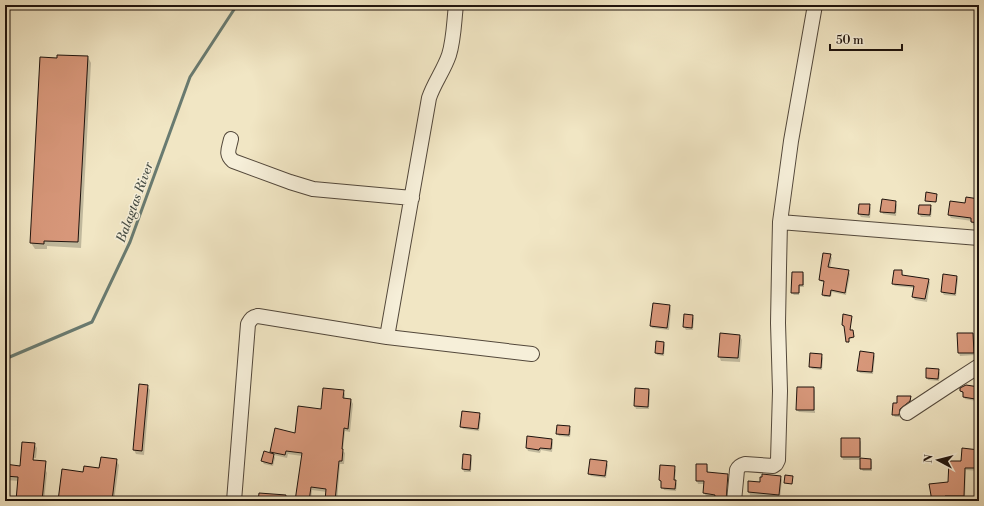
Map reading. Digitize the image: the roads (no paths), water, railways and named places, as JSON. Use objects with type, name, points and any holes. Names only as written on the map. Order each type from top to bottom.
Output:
[{"type":"street","points":[[388,337],[429,98],[449,54],[456,5]]},
{"type":"street","points":[[734,501],[737,470],[742,464],[773,466],[778,460],[780,391],[778,315],[780,222],[791,141],[815,5]]},
{"type":"street","points":[[231,139],[228,154],[234,161],[300,186],[313,189],[412,198]]},
{"type":"street","points":[[780,222],[979,238]]},
{"type":"street","points":[[234,501],[248,324],[250,319],[253,317],[258,316],[388,337],[532,354]]},
{"type":"street","points":[[908,413],[979,366]]},
{"type":"waterway","name":"Balagtas River","points":[[5,359],[92,322],[130,242],[190,77],[237,5]]}]
